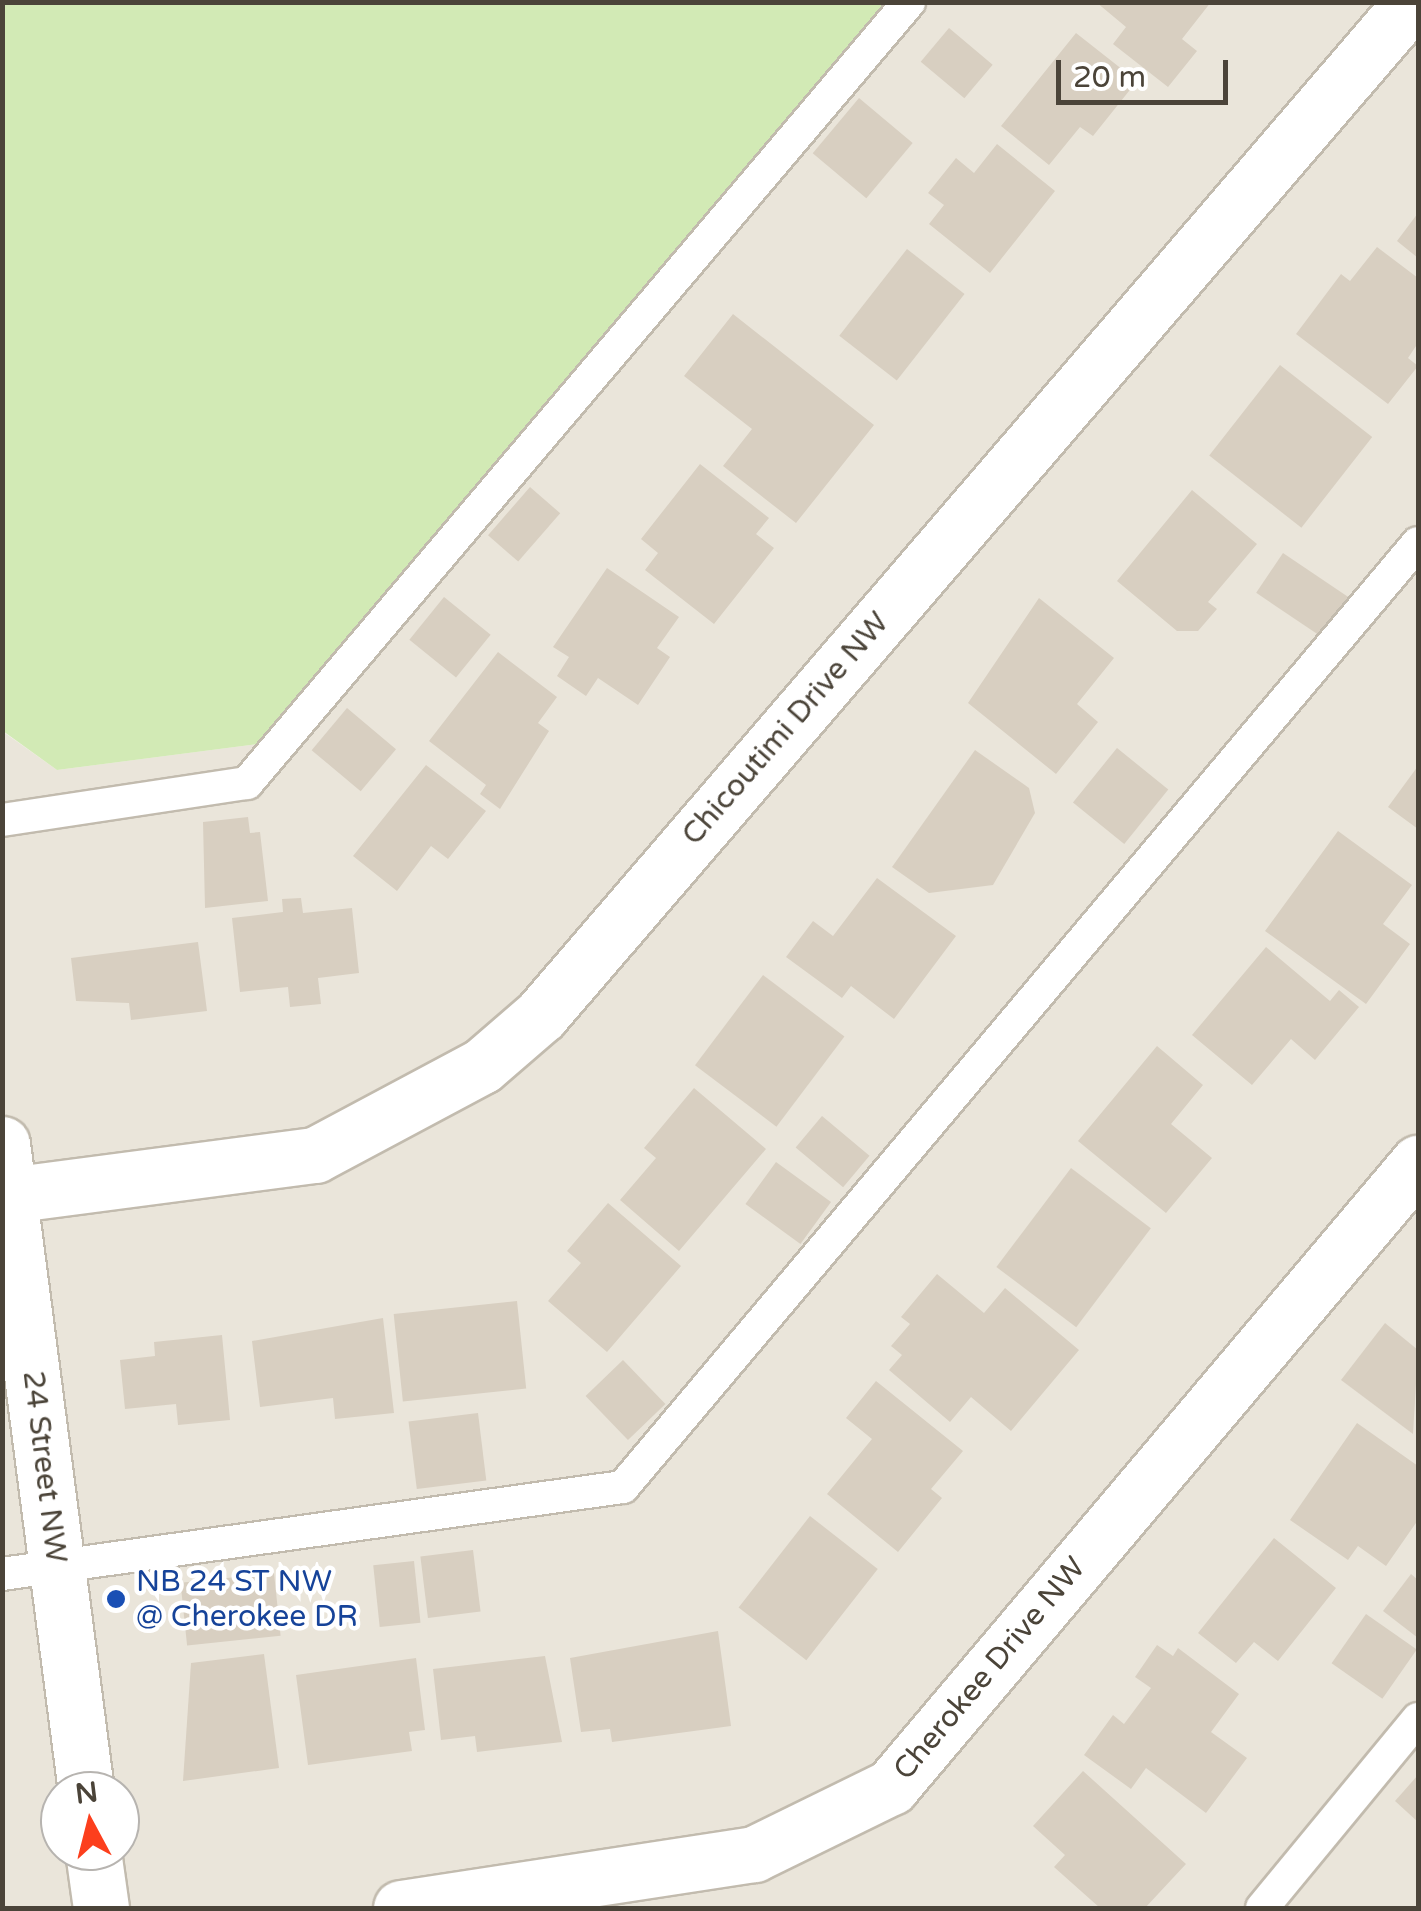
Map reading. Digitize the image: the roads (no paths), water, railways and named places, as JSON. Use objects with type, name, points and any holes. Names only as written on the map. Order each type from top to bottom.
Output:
[{"type":"street","name":"Chicoutimi Drive NW","points":[[5,1178],[316,1155],[482,1066],[540,1015],[1412,2]]},
{"type":"street","name":"Cherokee Drive NW","points":[[401,1908],[754,1854],[891,1787],[1418,1163]]},
{"type":"street","name":"24 Street NW","points":[[5,1178],[83,1771]]},
{"type":"street","points":[[96,1871],[101,1908]]},
{"type":"lane","points":[[2,820],[247,783],[909,2]]},
{"type":"lane","points":[[2,1574],[623,1487],[1418,543]]},
{"type":"lane","points":[[1262,1908],[1418,1719]]},
{"type":"place","name":"NB 24 ST NW @ Cherokee DR","points":[[116,1599]]}]
